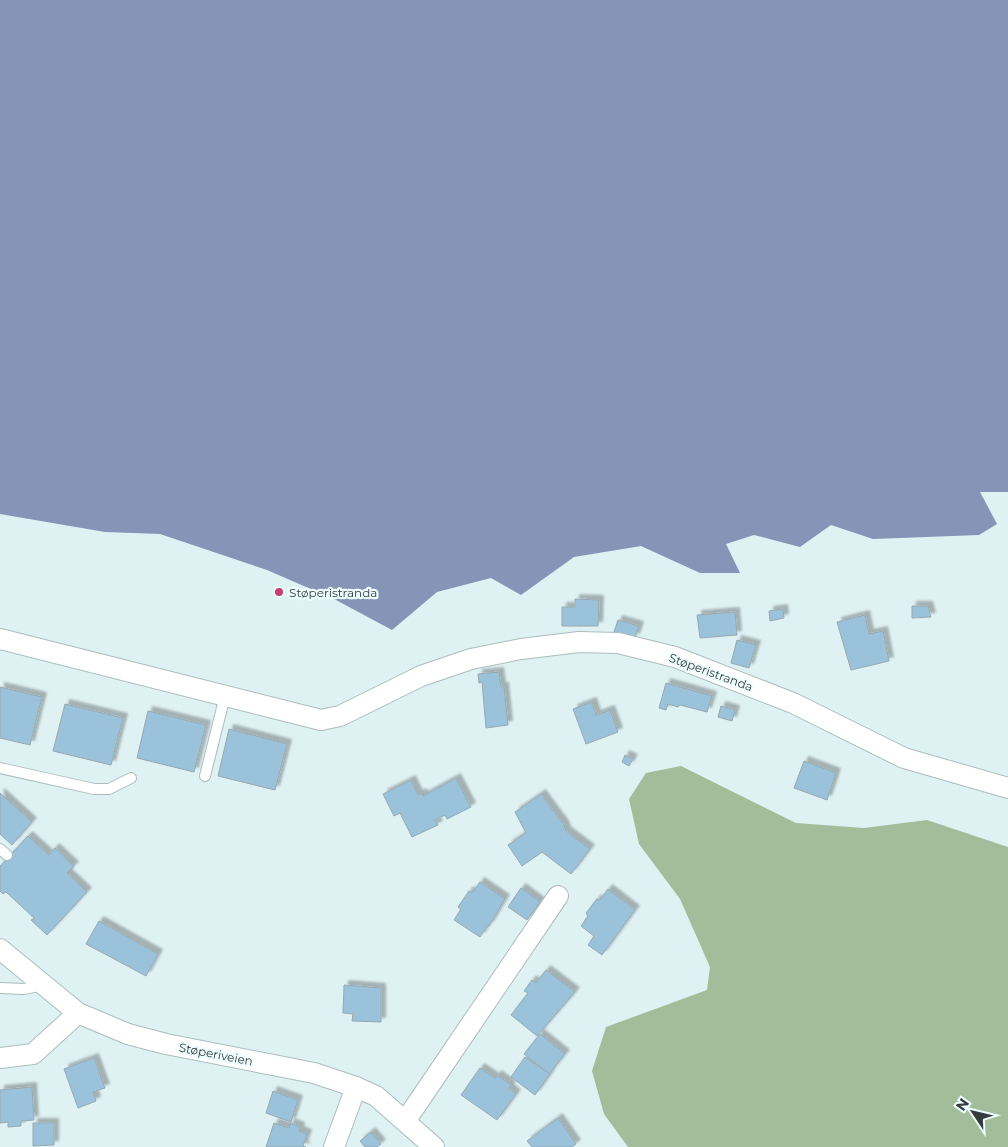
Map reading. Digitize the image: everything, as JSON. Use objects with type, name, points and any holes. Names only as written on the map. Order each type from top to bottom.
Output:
[{"type":"street","name":"Støperistranda","points":[[0,639],[321,720],[340,716],[421,676],[471,659],[521,649],[569,643],[618,643],[675,657],[793,703],[904,758],[1008,788]]},
{"type":"street","points":[[406,1120],[558,896]]},
{"type":"street","name":"Støperiveien","points":[[0,949],[78,1013],[128,1034],[156,1042],[314,1073],[356,1087],[376,1096],[406,1120],[434,1147]]},
{"type":"street","points":[[0,1058],[33,1054],[78,1013]]},
{"type":"street","points":[[334,1147],[356,1087]]},
{"type":"lane","points":[[205,776],[225,696]]},
{"type":"lane","points":[[0,768],[94,789],[109,789],[131,778]]},
{"type":"lane","points":[[0,988],[24,989],[44,985]]},
{"type":"green space","points":[[681,766],[796,823],[864,828],[927,820],[1008,847],[1008,1147],[628,1147],[604,1114],[592,1071],[606,1027],[707,990],[710,967],[680,899],[639,844],[629,799],[646,773]]},
{"type":"water","points":[[0,0],[1008,0],[1008,492],[980,492],[997,524],[979,535],[873,539],[831,525],[800,547],[754,535],[726,544],[740,573],[700,573],[641,546],[574,557],[521,595],[491,578],[437,592],[392,630],[336,600],[267,570],[160,534],[105,532],[0,514]]},
{"type":"building","points":[[575,599],[599,600],[598,626],[562,626],[562,607],[575,607]]},
{"type":"building","points":[[912,606],[928,606],[931,617],[912,618]]},
{"type":"building","points":[[783,609],[784,618],[770,621],[769,611]]},
{"type":"building","points":[[735,612],[737,635],[700,638],[697,615]]},
{"type":"building","points":[[865,615],[869,634],[883,631],[889,661],[851,670],[837,622]]},
{"type":"building","points":[[618,620],[639,626],[635,638],[614,632]]},
{"type":"building","points":[[737,640],[756,645],[749,668],[731,663]]},
{"type":"building","points":[[499,672],[501,687],[504,687],[508,725],[486,728],[482,682],[479,683],[478,674]]},
{"type":"building","points":[[666,683],[712,696],[707,712],[668,704],[666,710],[659,708]]},
{"type":"building","points":[[0,687],[42,697],[30,745],[0,738]]},
{"type":"building","points":[[592,702],[596,715],[610,710],[618,732],[586,744],[573,709]]},
{"type":"building","points":[[65,704],[123,718],[111,765],[53,751]]},
{"type":"building","points":[[721,706],[735,710],[732,721],[718,717]]},
{"type":"building","points":[[148,711],[206,725],[194,772],[137,758]]},
{"type":"building","points":[[229,729],[287,744],[275,790],[218,776]]},
{"type":"building","points":[[625,755],[633,759],[629,766],[622,762]]},
{"type":"building","points":[[804,761],[836,773],[827,800],[794,788]]},
{"type":"building","points":[[456,778],[471,807],[447,819],[445,815],[435,820],[438,825],[412,837],[400,813],[394,816],[383,794],[411,780],[418,795],[422,793],[423,796]]},
{"type":"building","points":[[0,793],[32,822],[12,845],[0,834]]},
{"type":"building","points":[[541,794],[564,825],[566,831],[590,849],[571,874],[542,852],[522,866],[508,845],[526,833],[515,812]]},
{"type":"building","points":[[28,836],[49,855],[55,848],[74,866],[67,873],[87,892],[47,935],[31,920],[34,918],[6,892],[3,894],[0,891],[0,866]]},
{"type":"building","points":[[480,882],[505,899],[480,937],[454,920],[461,909],[458,907],[469,891],[472,893]]},
{"type":"building","points":[[521,888],[540,902],[527,920],[508,907]]},
{"type":"building","points":[[608,889],[635,910],[602,955],[588,945],[594,936],[581,926],[588,916],[586,913]]},
{"type":"building","points":[[99,921],[158,954],[146,976],[86,944]]},
{"type":"building","points":[[546,970],[575,992],[537,1036],[511,1015],[528,993],[524,991],[532,980],[536,983]]},
{"type":"building","points":[[344,985],[381,988],[381,1022],[352,1021],[353,1014],[343,1013]]},
{"type":"building","points":[[540,1034],[565,1054],[549,1074],[524,1054]]},
{"type":"building","points":[[525,1057],[550,1074],[535,1095],[511,1077]]},
{"type":"building","points":[[94,1058],[105,1088],[93,1092],[96,1101],[78,1108],[64,1069]]},
{"type":"building","points":[[480,1068],[495,1078],[497,1075],[511,1085],[509,1088],[516,1094],[497,1120],[461,1095]]},
{"type":"building","points":[[32,1087],[34,1120],[21,1121],[21,1126],[8,1127],[8,1122],[0,1123],[0,1090]]},
{"type":"building","points":[[273,1091],[298,1100],[291,1122],[266,1113]]},
{"type":"building","points":[[558,1118],[576,1144],[572,1147],[532,1147],[527,1141]]},
{"type":"building","points":[[33,1123],[54,1123],[54,1145],[33,1146]]},
{"type":"building","points":[[274,1123],[289,1128],[290,1123],[300,1127],[299,1131],[307,1134],[303,1146],[306,1147],[266,1147]]},
{"type":"building","points":[[371,1132],[381,1144],[377,1147],[365,1147],[360,1141]]},
{"type":"place","name":"Støperistranda","points":[[279,592]]}]
